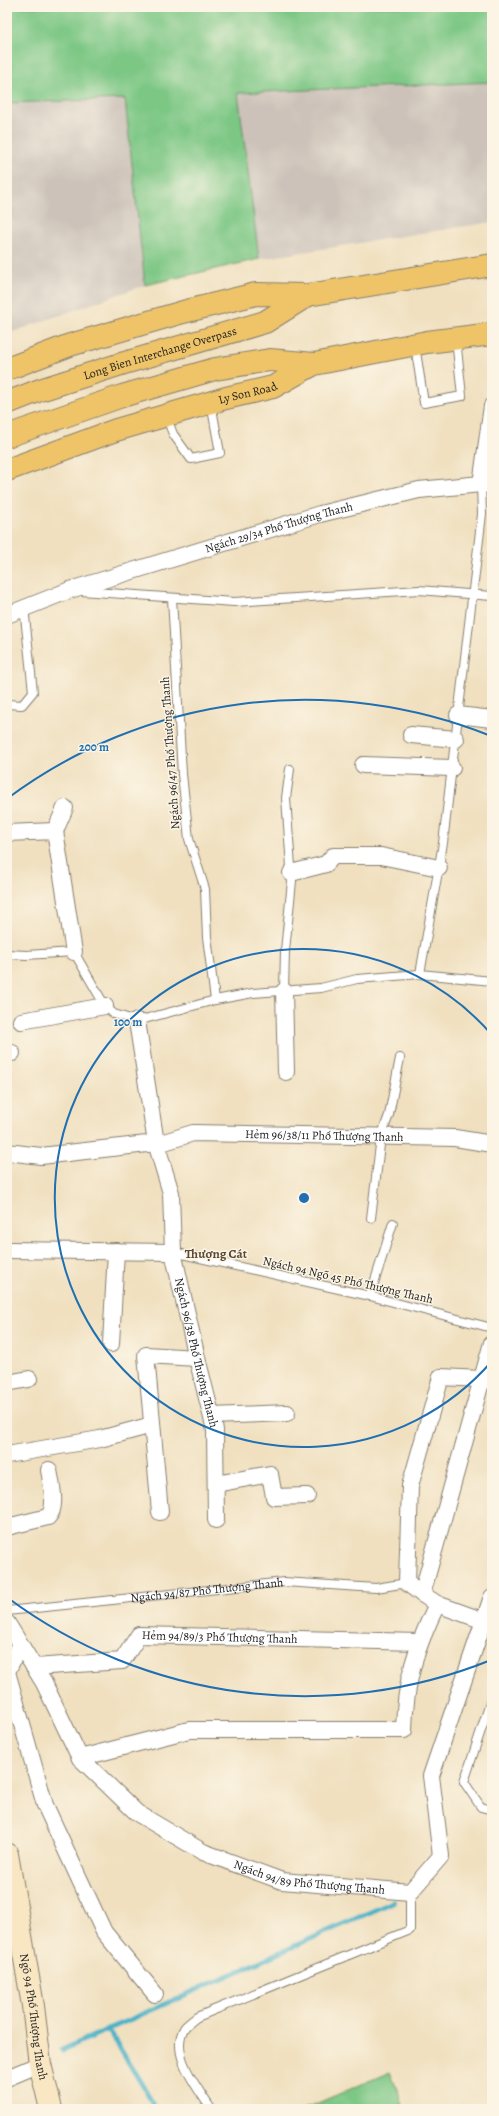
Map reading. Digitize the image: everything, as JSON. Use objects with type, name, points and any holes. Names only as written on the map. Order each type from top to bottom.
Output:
[{"type":"highway","points":[[7,369],[70,345],[205,306],[256,294],[308,295],[492,265]]},
{"type":"highway","name":"Long Bien Interchange Overpass","points":[[7,403],[69,380],[230,331],[265,322],[308,295]]},
{"type":"highway","name":"Ly Son Road","points":[[7,470],[116,430],[211,402],[273,388],[314,364],[415,345],[492,334]]},
{"type":"highway","points":[[7,436],[122,396],[215,370],[270,360],[314,364]]},
{"type":"street","points":[[487,485],[492,406]]},
{"type":"street","name":"Ngách 29/34 Phố Thượng Thanh","points":[[7,615],[70,590],[320,514],[419,490],[487,485]]},
{"type":"street","points":[[458,715],[492,719]]},
{"type":"street","points":[[411,735],[456,739]]},
{"type":"street","points":[[364,765],[452,768]]},
{"type":"street","points":[[65,808],[54,831],[74,952]]},
{"type":"street","points":[[7,833],[54,831]]},
{"type":"street","points":[[291,873],[326,864],[333,856],[380,856],[439,868]]},
{"type":"street","points":[[284,991],[286,1072]]},
{"type":"street","points":[[21,1021],[105,1006]]},
{"type":"street","name":"Ngách 96/38 Phố Thượng Thanh","points":[[137,1021],[157,1144],[171,1193],[174,1252],[197,1358],[215,1430],[216,1520]]},
{"type":"street","name":"Hẻm 96/38/11 Phố Thượng Thanh","points":[[7,1152],[41,1156],[157,1144],[193,1133],[381,1138],[455,1138],[492,1144]]},
{"type":"street","points":[[7,1250],[174,1252]]},
{"type":"street","points":[[111,1344],[116,1251]]},
{"type":"street","points":[[422,1594],[492,1343]]},
{"type":"street","points":[[160,1512],[146,1355],[197,1358]]},
{"type":"street","points":[[482,1379],[441,1377],[410,1486],[407,1583],[437,1604],[484,1621]]},
{"type":"street","points":[[7,1383],[29,1379]]},
{"type":"street","points":[[212,1416],[287,1413]]},
{"type":"street","points":[[7,1456],[100,1439],[152,1425]]},
{"type":"street","points":[[7,1527],[48,1517],[50,1515],[53,1499],[49,1470]]},
{"type":"street","points":[[216,1484],[270,1474],[274,1497],[307,1496]]},
{"type":"street","points":[[410,1892],[441,1856],[431,1776],[492,1597]]},
{"type":"street","points":[[80,1758],[190,1730],[404,1730],[405,1699],[419,1642],[437,1604]]},
{"type":"street","name":"Ngách 94/89 Phố Thượng Thanh","points":[[7,1623],[44,1683],[80,1758],[137,1813],[204,1852],[282,1881],[410,1892]]},
{"type":"street","name":"Hẻm 94/89/3 Phố Thượng Thanh","points":[[34,1667],[122,1661],[139,1635],[419,1642]]},
{"type":"street","points":[[20,1644],[7,1672],[45,1805],[104,1932],[154,1994]]},
{"type":"street","name":"Ngõ 94 Phố Thượng Thanh","points":[[7,1854],[33,2006],[40,2064],[51,2109]]},
{"type":"street","points":[[7,2078],[40,2064]]},
{"type":"lane","points":[[415,345],[424,403],[462,396],[456,339]]},
{"type":"lane","points":[[166,415],[174,434],[191,459],[220,453],[211,402]]},
{"type":"lane","points":[[420,974],[439,868],[456,739],[471,596],[487,485]]},
{"type":"lane","name":"Ngách 29/34 Phố Thượng Thanh","points":[[70,590],[234,602],[419,590],[471,596],[492,596]]},
{"type":"lane","name":"Ngách 96/47 Phố Thượng Thanh","points":[[172,598],[182,774],[189,839],[205,889],[207,937],[215,1000]]},
{"type":"lane","points":[[7,704],[22,705],[33,692],[24,607]]},
{"type":"lane","points":[[284,991],[291,873],[286,798],[290,769]]},
{"type":"lane","points":[[7,954],[26,955],[74,952],[105,1006],[114,1014],[137,1021],[215,1000],[253,993],[321,988],[357,979],[420,974],[492,981]]},
{"type":"lane","points":[[371,1218],[381,1138],[389,1115],[400,1058]]},
{"type":"lane","points":[[370,1296],[393,1223]]},
{"type":"lane","name":"Ngách 94 Ngõ 45 Phố Thượng Thanh","points":[[174,1252],[370,1296],[492,1328]]},
{"type":"lane","name":"Ngách 94/87 Phố Thượng Thanh","points":[[7,1611],[284,1582],[376,1588],[407,1583]]},
{"type":"lane","points":[[492,1697],[464,1782],[481,1807],[492,1810]]},
{"type":"lane","points":[[211,2109],[183,2064],[180,2046],[185,2028],[197,2017],[410,1930],[410,1892]]},
{"type":"shaded area","points":[[492,82],[492,222],[259,259],[238,93]]},
{"type":"shaded area","points":[[125,99],[145,285],[7,334],[7,103]]},
{"type":"shaded area","points":[[7,1983],[15,2037],[7,2042]]},
{"type":"green space","points":[[7,7],[492,7],[492,82],[238,93],[259,259],[145,285],[125,99],[7,103]]},
{"type":"green space","points":[[390,2072],[405,2109],[304,2109]]},
{"type":"waterway","points":[[62,2050],[393,1902]]},
{"type":"waterway","points":[[108,2029],[157,2109]]},
{"type":"district","name":"Thượng Cát","points":[[216,1253]]}]
